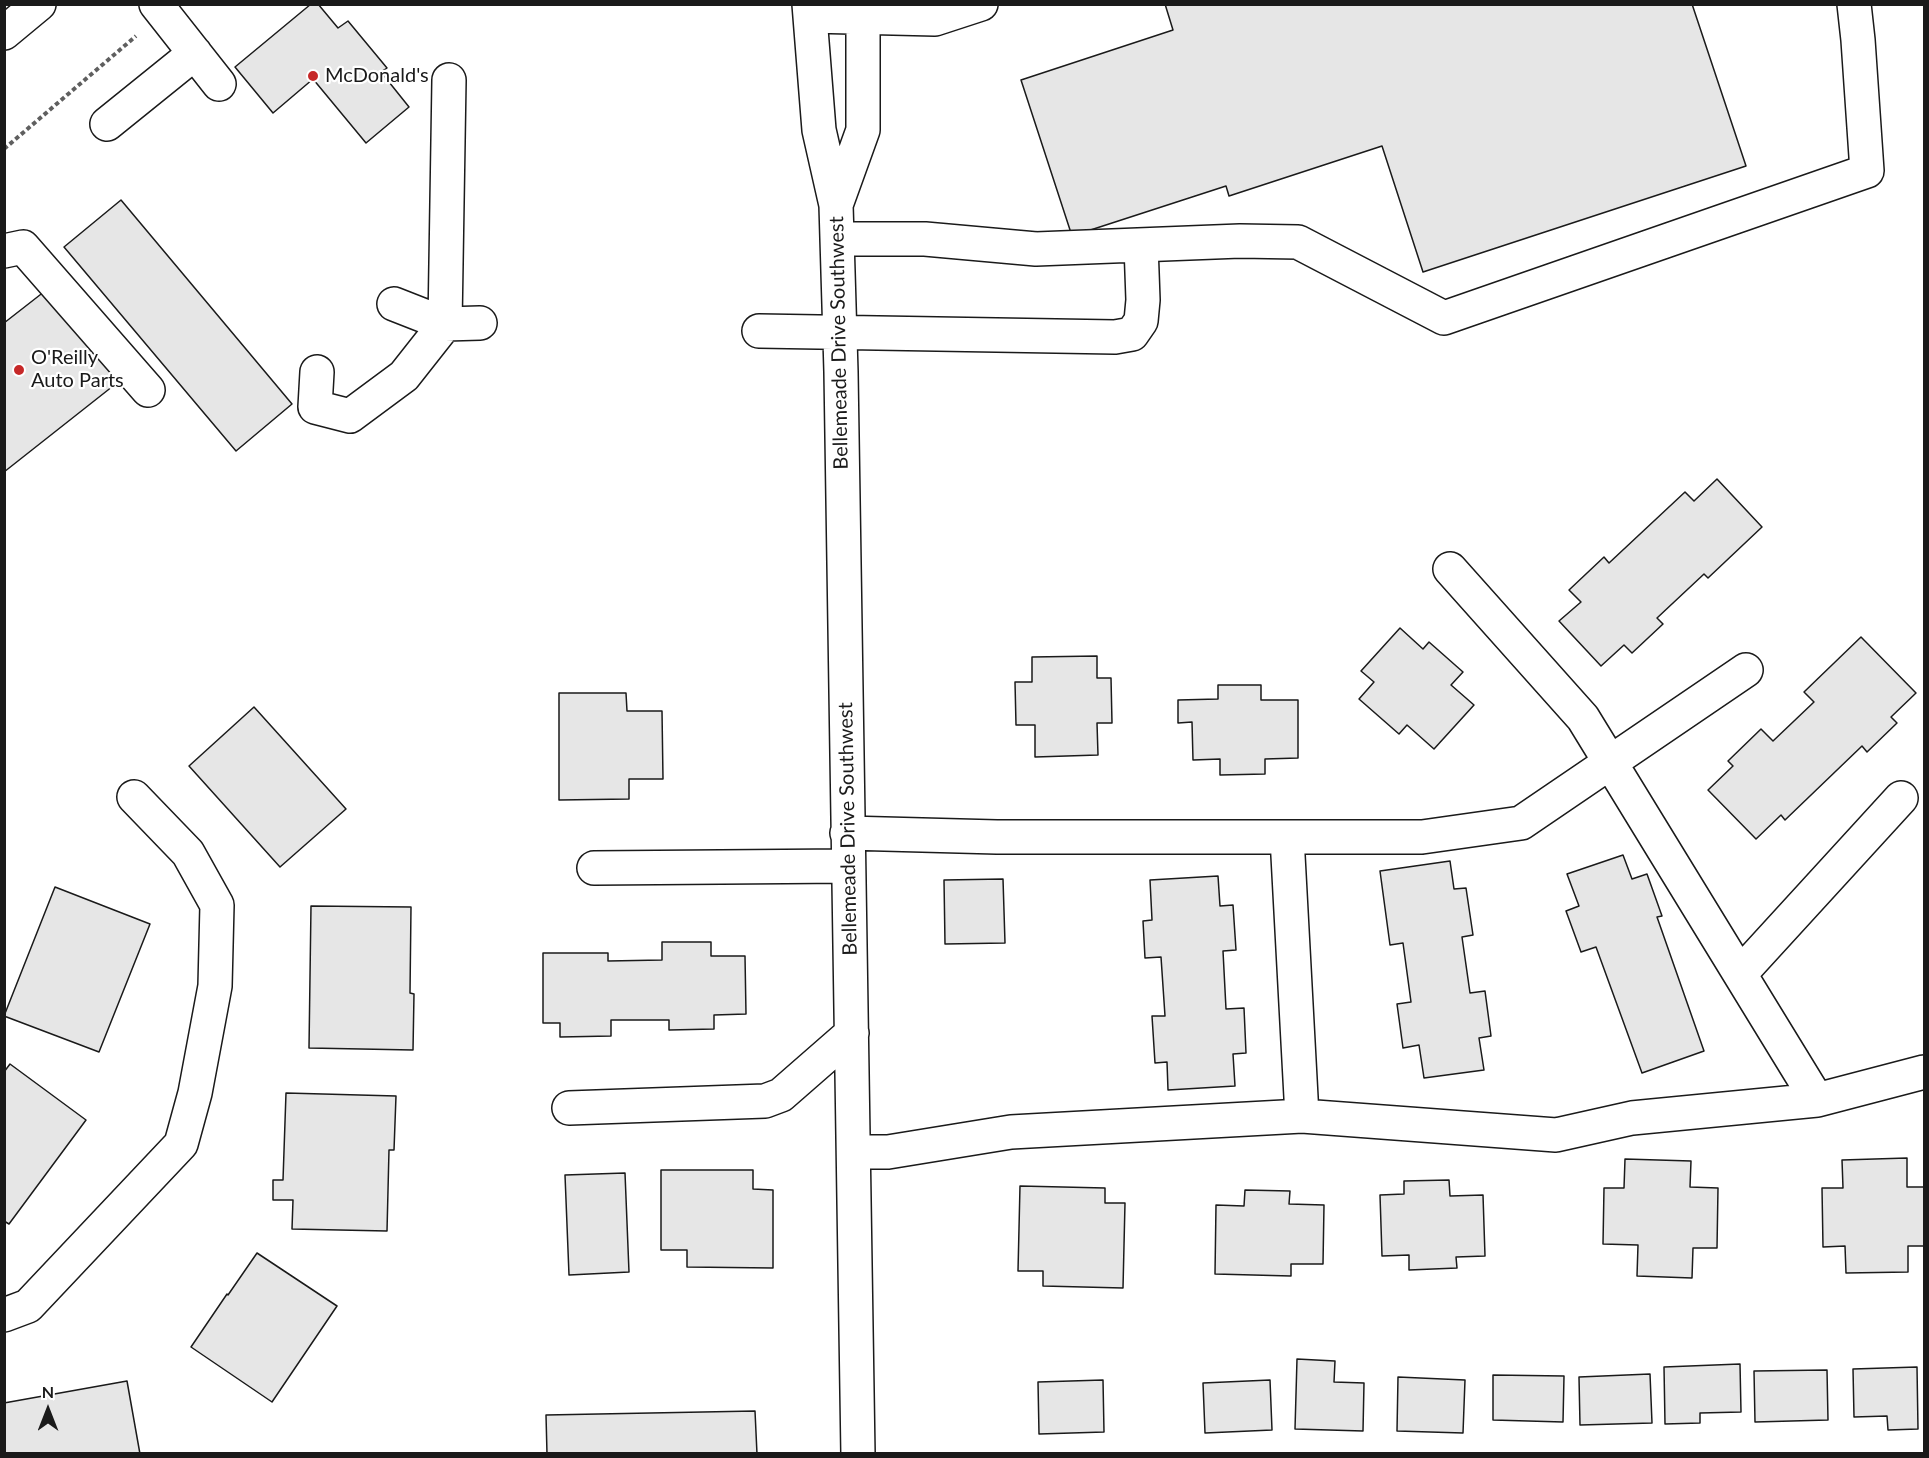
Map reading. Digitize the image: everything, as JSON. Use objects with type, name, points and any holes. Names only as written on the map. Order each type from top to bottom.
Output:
[{"type":"street","points":[[4,33],[39,4]]},
{"type":"street","points":[[810,10],[863,10],[935,19],[981,4]]},
{"type":"street","points":[[837,239],[925,239],[1036,249],[1239,241],[1298,242],[1444,318],[1867,171],[1854,4]]},
{"type":"street","points":[[159,9],[219,84]]},
{"type":"street","name":"Bellemeade Drive Southwest","points":[[810,10],[819,130],[836,205],[858,1454]]},
{"type":"street","name":"Bellemeade Drive Southwest","points":[[836,205],[863,130],[863,10]]},
{"type":"street","points":[[107,124],[195,53]]},
{"type":"street","points":[[317,372],[315,407],[350,416],[405,376],[445,324],[449,80]]},
{"type":"street","points":[[759,331],[1115,337],[1132,334],[1141,321],[1143,300],[1141,245]]},
{"type":"street","points":[[4,251],[23,247],[148,390]]},
{"type":"street","points":[[393,304],[445,324],[480,323]]},
{"type":"street","points":[[1450,569],[1583,718],[1817,1100]]},
{"type":"street","points":[[847,833],[997,837],[1422,837],[1521,823],[1746,670]]},
{"type":"street","points":[[4,1315],[28,1306],[181,1143],[195,1093],[214,986],[217,905],[188,854],[134,797]]},
{"type":"street","points":[[1740,974],[1901,798]]},
{"type":"street","points":[[1287,837],[1302,1116]]},
{"type":"street","points":[[594,868],[848,866]]},
{"type":"street","points":[[569,1108],[765,1101],[781,1095],[852,1034]]},
{"type":"street","points":[[854,1152],[888,1152],[1011,1132],[1302,1116],[1556,1135],[1632,1118],[1817,1100],[1924,1072]]},
{"type":"path","points":[[4,149],[159,9]]},
{"type":"building","name":"McDonald's","points":[[311,4],[318,4],[338,28],[348,21],[387,68],[381,72],[409,107],[366,143],[313,79],[273,113],[235,67]]},
{"type":"building","points":[[1165,4],[1692,4],[1746,166],[1423,272],[1382,146],[1229,196],[1226,186],[1072,236],[1021,80],[1173,30]]},
{"type":"building","points":[[121,200],[292,404],[236,451],[64,247]]},
{"type":"building","points":[[54,284],[127,375],[4,472],[4,323]]},
{"type":"building","points":[[1717,479],[1762,527],[1708,578],[1704,574],[1657,618],[1663,624],[1632,653],[1624,645],[1601,666],[1559,621],[1581,602],[1569,590],[1604,557],[1609,563],[1685,492],[1694,501]]},
{"type":"building","points":[[1400,628],[1423,649],[1429,642],[1463,672],[1451,685],[1474,705],[1434,749],[1407,725],[1399,734],[1359,699],[1374,682],[1361,671]]},
{"type":"building","points":[[1861,637],[1916,693],[1891,717],[1897,723],[1867,752],[1862,746],[1785,820],[1781,815],[1756,839],[1708,790],[1733,766],[1728,761],[1761,729],[1773,741],[1814,702],[1804,692]]},
{"type":"building","points":[[1097,656],[1097,678],[1111,678],[1112,723],[1097,723],[1098,755],[1035,757],[1035,725],[1016,725],[1015,682],[1032,682],[1032,657]]},
{"type":"building","points":[[1218,685],[1261,685],[1261,700],[1298,700],[1298,758],[1265,759],[1265,774],[1220,775],[1220,759],[1193,760],[1192,722],[1178,723],[1178,700],[1218,699]]},
{"type":"building","points":[[559,693],[626,693],[627,711],[662,711],[663,779],[629,779],[629,799],[559,800]]},
{"type":"building","points":[[254,707],[346,809],[280,867],[189,766]]},
{"type":"building","points":[[1623,855],[1632,879],[1647,874],[1662,916],[1657,917],[1704,1051],[1642,1073],[1596,947],[1581,952],[1566,911],[1579,906],[1567,874]]},
{"type":"building","points":[[1450,861],[1454,889],[1466,888],[1473,935],[1462,937],[1470,993],[1485,991],[1491,1036],[1479,1038],[1484,1070],[1424,1078],[1419,1045],[1403,1048],[1397,1004],[1411,1002],[1403,943],[1390,945],[1380,871]]},
{"type":"building","points":[[1218,876],[1220,906],[1233,905],[1236,950],[1223,951],[1226,1009],[1244,1008],[1246,1053],[1233,1054],[1235,1086],[1168,1090],[1167,1062],[1155,1063],[1152,1016],[1165,1016],[1161,957],[1145,958],[1143,921],[1152,920],[1150,880]]},
{"type":"building","points":[[1003,879],[1005,943],[945,944],[944,880]]},
{"type":"building","points":[[55,887],[150,924],[99,1052],[4,1016]]},
{"type":"building","points":[[311,906],[411,907],[410,993],[414,994],[413,1050],[309,1048]]},
{"type":"building","points":[[662,942],[711,942],[711,956],[745,956],[746,1014],[714,1015],[714,1029],[669,1030],[669,1020],[611,1020],[611,1036],[560,1037],[560,1023],[543,1023],[543,953],[608,953],[608,961],[662,960]]},
{"type":"building","points":[[10,1064],[86,1120],[9,1224],[4,1221],[4,1072]]},
{"type":"building","points":[[286,1093],[396,1096],[394,1150],[389,1150],[387,1231],[292,1229],[293,1200],[273,1200],[273,1180],[283,1180]]},
{"type":"building","points":[[1907,1158],[1907,1187],[1924,1187],[1924,1246],[1908,1246],[1908,1272],[1846,1273],[1845,1246],[1823,1247],[1822,1188],[1843,1188],[1842,1160]]},
{"type":"building","points":[[1625,1159],[1691,1161],[1690,1187],[1718,1188],[1717,1248],[1693,1248],[1692,1278],[1637,1276],[1638,1245],[1603,1244],[1604,1188],[1624,1188]]},
{"type":"building","points":[[661,1170],[753,1170],[753,1189],[773,1190],[773,1268],[687,1267],[687,1250],[661,1250]]},
{"type":"building","points":[[625,1173],[629,1272],[569,1275],[565,1175]]},
{"type":"building","points":[[1449,1180],[1450,1196],[1483,1195],[1485,1256],[1456,1257],[1457,1268],[1409,1270],[1409,1255],[1382,1256],[1380,1195],[1404,1194],[1404,1181]]},
{"type":"building","points":[[1020,1186],[1105,1188],[1105,1203],[1125,1203],[1123,1288],[1043,1286],[1043,1271],[1018,1271]]},
{"type":"building","points":[[1245,1190],[1290,1191],[1289,1204],[1324,1205],[1323,1264],[1291,1264],[1291,1276],[1215,1274],[1216,1205],[1244,1206]]},
{"type":"building","points":[[257,1253],[337,1306],[272,1402],[191,1347]]},
{"type":"building","points":[[1297,1359],[1335,1361],[1334,1382],[1364,1383],[1363,1431],[1295,1429]]},
{"type":"building","points":[[1740,1364],[1741,1412],[1700,1413],[1700,1423],[1665,1424],[1664,1367]]},
{"type":"building","points":[[1917,1367],[1918,1429],[1888,1430],[1887,1416],[1854,1417],[1853,1369]]},
{"type":"building","points":[[1827,1370],[1828,1420],[1755,1422],[1754,1371]]},
{"type":"building","points":[[1650,1374],[1652,1423],[1580,1425],[1579,1377]]},
{"type":"building","points":[[1493,1375],[1564,1376],[1563,1422],[1493,1420]]},
{"type":"building","points":[[1398,1377],[1465,1380],[1463,1433],[1397,1431]]},
{"type":"building","points":[[1103,1380],[1104,1432],[1039,1434],[1038,1382]]},
{"type":"building","points":[[1270,1380],[1272,1430],[1205,1433],[1203,1383]]},
{"type":"building","points":[[127,1381],[140,1454],[4,1454],[4,1403]]},
{"type":"building","points":[[755,1411],[757,1454],[547,1454],[546,1415]]},
{"type":"place","name":"McDonald's","points":[[313,76]]},
{"type":"place","name":"O'Reilly Auto Parts","points":[[19,370]]}]
